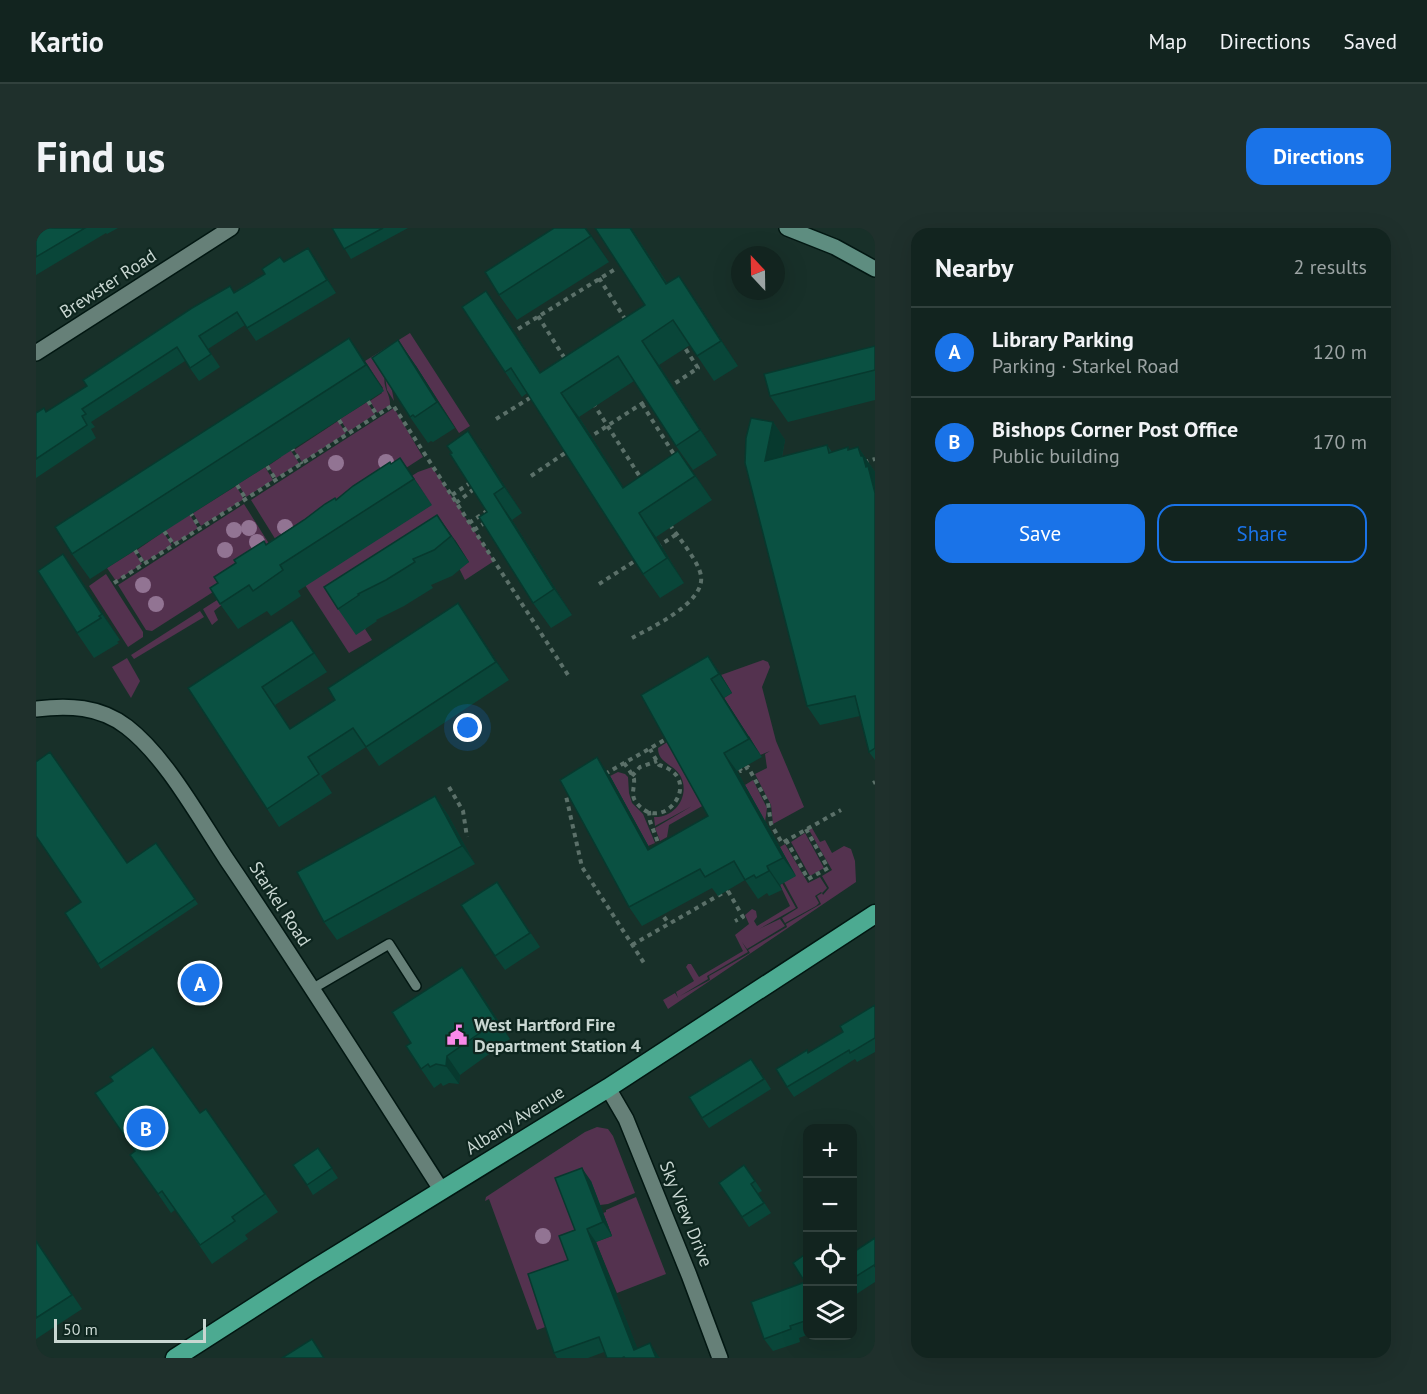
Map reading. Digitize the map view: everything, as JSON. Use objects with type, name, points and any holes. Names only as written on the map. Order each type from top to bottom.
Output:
[{"type":"highway","name":"Albany Avenue","points":[[175,1358],[608,1088],[875,914]]},
{"type":"street","name":"Brewster Road","points":[[36,353],[231,228]]},
{"type":"street","points":[[787,228],[835,247],[875,268]]},
{"type":"street","name":"Starkel Road","points":[[36,709],[63,707],[89,709],[113,718],[141,738],[164,765],[442,1191]]},
{"type":"street","name":"Sky View Drive","points":[[608,1088],[626,1119],[720,1358]]},
{"type":"lane","points":[[312,989],[389,944],[416,986]]},
{"type":"path","points":[[518,329],[617,268]]},
{"type":"path","points":[[599,278],[628,323]]},
{"type":"path","points":[[538,316],[572,371]]},
{"type":"path","points":[[661,392],[698,368],[681,341]]},
{"type":"path","points":[[496,419],[534,395]]},
{"type":"path","points":[[590,398],[647,488]]},
{"type":"path","points":[[579,444],[651,398]]},
{"type":"path","points":[[368,401],[377,415]]},
{"type":"path","points":[[642,404],[680,464]]},
{"type":"path","points":[[114,584],[393,405],[570,678]]},
{"type":"path","points":[[339,420],[348,434]]},
{"type":"path","points":[[411,434],[419,429]]},
{"type":"path","points":[[290,446],[302,464]]},
{"type":"path","points":[[531,476],[569,451]]},
{"type":"path","points":[[855,464],[875,459]]},
{"type":"path","points":[[267,466],[276,480]]},
{"type":"path","points":[[452,495],[470,483]]},
{"type":"path","points":[[237,485],[246,499]]},
{"type":"path","points":[[456,503],[474,489]]},
{"type":"path","points":[[469,523],[487,511]]},
{"type":"path","points":[[190,512],[200,528]]},
{"type":"path","points":[[632,638],[684,606],[693,599],[701,586],[699,570],[664,516]]},
{"type":"path","points":[[474,530],[492,518]]},
{"type":"path","points":[[164,531],[174,545]]},
{"type":"path","points":[[599,584],[676,534]]},
{"type":"path","points":[[135,550],[144,564]]},
{"type":"path","points":[[597,778],[668,738]]},
{"type":"path","points":[[624,763],[634,780],[634,798],[640,807],[657,813],[668,810],[676,802],[680,785],[675,774],[659,765],[650,749]]},
{"type":"path","points":[[632,776],[640,766],[657,761]]},
{"type":"path","points":[[739,767],[741,771],[748,767],[768,803],[771,824],[782,843],[841,810]]},
{"type":"path","points":[[449,787],[463,812],[467,837]]},
{"type":"path","points":[[577,790],[566,796],[580,862],[644,963]]},
{"type":"path","points":[[649,811],[650,821],[663,855]]},
{"type":"path","points":[[786,840],[808,879],[828,868],[806,829]]},
{"type":"path","points":[[632,945],[728,890],[743,917],[735,921]]},
{"type":"path","points":[[664,917],[669,924]]},
{"type":"shaded area","points":[[410,333],[470,426],[459,433],[416,366],[391,385],[394,401],[387,390],[385,376],[385,384],[390,405],[377,413],[370,401],[382,393],[383,388],[365,361]]},
{"type":"shaded area","points":[[367,402],[375,414],[348,432],[340,419]]},
{"type":"shaded area","points":[[394,408],[423,457],[285,546],[279,545],[251,500]]},
{"type":"shaded area","points":[[338,421],[346,433],[302,462],[294,450]]},
{"type":"shaded area","points":[[274,425],[299,463],[276,478],[268,466],[281,457]]},
{"type":"shaded area","points":[[265,467],[273,480],[246,497],[238,484]]},
{"type":"shaded area","points":[[432,467],[494,561],[465,580],[459,568],[469,562],[455,540],[365,629],[372,640],[349,653],[305,585],[431,505],[375,499],[418,472]]},
{"type":"shaded area","points":[[236,486],[244,499],[201,526],[193,513]]},
{"type":"shaded area","points":[[174,489],[198,528],[174,544],[166,531]]},
{"type":"shaded area","points":[[244,504],[273,550],[271,555],[152,631],[146,630],[118,585]]},
{"type":"shaded area","points":[[163,532],[172,545],[145,562],[137,550]]},
{"type":"shaded area","points":[[134,551],[142,564],[116,581],[107,568]]},
{"type":"shaded area","points":[[106,574],[143,632],[143,637],[128,647],[89,586]]},
{"type":"shaded area","points":[[225,595],[224,603],[214,611],[218,620],[212,625],[203,609]]},
{"type":"shaded area","points":[[200,611],[204,617],[134,659],[131,655]]},
{"type":"shaded area","points":[[127,658],[140,681],[131,698],[112,667]]},
{"type":"shaded area","points":[[763,660],[768,662],[770,667],[762,687],[776,741],[804,807],[773,824],[771,805],[755,774],[767,768],[765,754],[770,751],[760,755],[747,736],[724,698],[732,693],[721,675]]},
{"type":"shaded area","points":[[669,741],[704,805],[669,825],[667,837],[660,841],[655,828],[692,806],[655,826],[654,817],[674,810],[684,791],[681,777],[659,753],[658,748]]},
{"type":"shaded area","points":[[618,772],[628,777],[632,803],[643,814],[655,843],[648,846],[610,776]]},
{"type":"shaded area","points":[[753,780],[767,808],[765,822],[745,785]]},
{"type":"shaded area","points":[[812,828],[820,842],[825,840],[832,853],[844,846],[851,849],[855,861],[856,882],[668,1009],[663,1000],[675,993],[678,998],[676,992],[694,981],[686,967],[688,964],[691,964],[699,977],[743,951],[735,935],[749,924],[745,915],[752,909],[756,911],[757,917],[754,921],[757,926],[790,906],[780,885],[782,883],[796,908],[759,929],[780,919],[785,926],[747,949],[742,942],[748,952],[707,976],[708,979],[680,996],[710,980],[709,976],[750,953],[748,950],[821,904],[817,896],[822,893],[823,895],[829,888],[822,876],[832,870],[809,830]]},
{"type":"shaded area","points":[[805,833],[824,868],[810,876],[791,842]]},
{"type":"shaded area","points":[[785,844],[808,883],[820,877],[827,888],[815,896],[819,903],[816,906],[785,923],[782,918],[798,908],[784,882],[795,876],[780,847]]},
{"type":"shaded area","points":[[597,1127],[608,1129],[613,1136],[635,1193],[600,1205],[548,1326],[537,1330],[489,1199],[485,1201],[486,1197],[585,1132]]},
{"type":"shaded area","points":[[636,1197],[666,1274],[617,1293],[596,1242],[612,1236],[603,1213]]},
{"type":"building","points":[[36,228],[85,228],[36,257]]},
{"type":"building","points":[[332,228],[383,228],[344,249]]},
{"type":"building","points":[[554,228],[585,228],[591,236],[499,295],[485,272]]},
{"type":"building","points":[[595,228],[630,228],[666,284],[679,276],[721,341],[697,356],[673,320],[642,341],[700,430],[676,446],[618,356],[561,393],[623,488],[678,451],[695,476],[639,513],[667,558],[643,574],[511,368],[505,372],[462,307],[486,291],[540,373],[645,305]]},
{"type":"building","points":[[308,248],[327,280],[247,328],[237,312],[199,336],[211,354],[190,368],[177,347],[82,409],[86,414],[82,416],[87,425],[36,459],[36,413],[44,408],[46,412],[87,386],[83,380],[192,308],[230,286],[234,293],[265,274],[262,269],[280,257],[284,262]]},
{"type":"building","points":[[349,338],[366,365],[72,554],[55,527]]},
{"type":"building","points":[[398,340],[437,402],[415,417],[413,415],[410,417],[372,358]]},
{"type":"building","points":[[875,346],[875,370],[770,396],[764,374]]},
{"type":"building","points":[[751,418],[773,422],[765,461],[827,445],[829,453],[848,447],[848,450],[858,447],[866,467],[868,466],[875,493],[875,748],[869,752],[855,696],[807,706],[745,463],[746,438]]},
{"type":"building","points":[[468,431],[504,487],[494,494],[554,589],[533,603],[479,517],[487,512],[450,454],[452,453],[447,446]]},
{"type":"building","points":[[400,458],[414,479],[280,565],[283,570],[253,591],[249,585],[220,604],[210,588],[218,583],[214,577],[236,563],[234,560],[264,541],[266,545],[325,504],[335,498],[336,500],[353,486]]},
{"type":"building","points":[[437,515],[451,536],[434,550],[413,559],[415,562],[358,594],[338,609],[324,587]]},
{"type":"building","points":[[63,554],[102,614],[99,616],[101,618],[77,633],[38,571]]},
{"type":"building","points":[[458,603],[496,662],[366,747],[353,728],[308,757],[319,774],[267,809],[188,688],[292,620],[314,653],[262,687],[290,729],[335,700],[328,688]]},
{"type":"building","points":[[708,656],[719,674],[711,679],[749,739],[724,753],[783,858],[767,866],[769,871],[756,878],[754,875],[745,880],[734,861],[705,877],[700,869],[629,907],[560,780],[597,757],[648,850],[708,816],[641,695]]},
{"type":"building","points":[[50,752],[127,863],[156,843],[195,899],[98,964],[65,913],[81,902],[36,836],[36,762]]},
{"type":"building","points":[[435,796],[462,846],[324,922],[297,872]]},
{"type":"building","points":[[497,882],[530,933],[495,956],[461,905]]},
{"type":"building","name":"West Hartford Fire Department Station 4","points":[[462,967],[497,1021],[447,1056],[446,1066],[436,1064],[430,1067],[428,1064],[421,1069],[406,1046],[411,1043],[392,1012]]},
{"type":"building","points":[[875,1005],[875,1038],[850,1053],[849,1050],[787,1087],[776,1069],[843,1032],[840,1026]]},
{"type":"building","points":[[153,1047],[200,1113],[206,1109],[265,1194],[232,1217],[235,1221],[200,1245],[162,1191],[158,1194],[130,1155],[135,1151],[95,1093],[113,1081],[110,1077]]},
{"type":"building","points":[[751,1059],[764,1079],[702,1118],[689,1097]]},
{"type":"building","points":[[318,1148],[332,1168],[307,1185],[293,1165]]},
{"type":"building","points":[[744,1165],[755,1181],[751,1184],[764,1203],[742,1217],[719,1183]]},
{"type":"building","points":[[582,1168],[603,1222],[587,1229],[634,1350],[650,1343],[656,1358],[607,1358],[599,1337],[554,1353],[528,1274],[568,1260],[559,1236],[575,1230],[555,1178]]},
{"type":"building","points":[[875,1238],[875,1267],[874,1265],[857,1276],[857,1250]]},
{"type":"building","points":[[36,1241],[72,1295],[36,1318]]},
{"type":"building","points":[[803,1256],[803,1279],[793,1263]]},
{"type":"building","points":[[803,1283],[803,1322],[790,1326],[791,1329],[764,1339],[751,1302]]},
{"type":"building","points":[[312,1339],[324,1358],[282,1358]]},
{"type":"place","name":"Library Parking","points":[[200,983]]},
{"type":"place","name":"West Hartford Fire Department Station 4","points":[[457,1035]]},
{"type":"place","name":"Bishops Corner Post Office","points":[[146,1128]]}]
